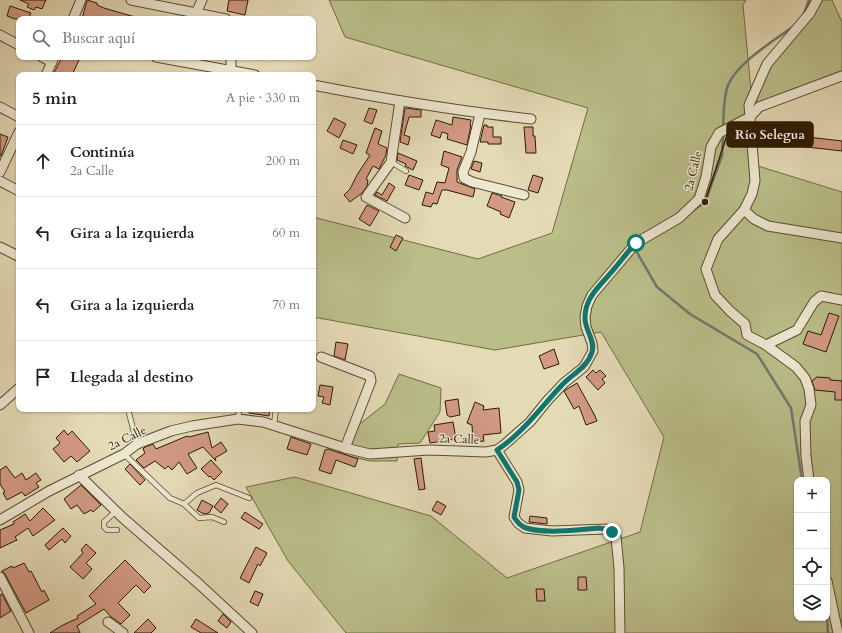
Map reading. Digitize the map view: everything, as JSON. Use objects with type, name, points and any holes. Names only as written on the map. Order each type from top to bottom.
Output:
[{"type":"street","points":[[74,16],[82,0]]},
{"type":"street","points":[[131,0],[211,16]]},
{"type":"street","points":[[196,13],[202,0]]},
{"type":"street","points":[[809,477],[806,456],[805,421],[811,405],[809,388],[805,378],[796,367],[766,345],[747,335],[745,324],[715,295],[706,269],[718,238],[744,210],[752,194],[755,181],[749,105],[767,64],[810,13],[817,0]]},
{"type":"street","points":[[0,36],[16,44]]},
{"type":"street","points":[[47,72],[53,60]]},
{"type":"street","points":[[173,60],[241,72]]},
{"type":"street","points":[[231,60],[231,70]]},
{"type":"street","name":"2a Calle","points":[[0,520],[79,475],[124,454],[137,444],[171,431],[192,426],[238,419],[263,422],[345,448],[370,454],[429,450],[486,452],[497,450],[530,422],[564,382],[584,367],[593,351],[592,343],[586,327],[585,317],[587,306],[592,295],[636,243],[680,218],[699,199],[706,177],[711,147],[723,131],[750,117],[759,107],[842,76]]},
{"type":"street","points":[[316,87],[480,114],[531,119]]},
{"type":"street","points":[[400,101],[391,162],[366,197],[405,218]]},
{"type":"street","points":[[0,107],[16,115]]},
{"type":"street","points":[[480,114],[471,152],[463,172],[464,178],[472,182],[524,195]]},
{"type":"street","points":[[0,172],[16,138]]},
{"type":"street","points":[[0,181],[16,189]]},
{"type":"street","points":[[744,210],[754,219],[768,226],[842,238]]},
{"type":"street","points":[[0,247],[16,255]]},
{"type":"street","points":[[766,345],[797,330],[814,302],[822,296],[842,300]]},
{"type":"street","points":[[321,357],[370,376],[371,381],[345,448]]},
{"type":"street","points":[[0,405],[16,391]]},
{"type":"street","points":[[497,450],[517,482],[519,490],[514,517],[518,523],[525,528],[552,531],[606,529],[612,532],[616,537],[620,568],[620,633]]},
{"type":"street","points":[[79,475],[116,511],[252,633]]},
{"type":"street","points":[[0,577],[29,633]]},
{"type":"street","points":[[828,585],[838,633]]},
{"type":"street","points":[[108,622],[123,633]]},
{"type":"lane","points":[[391,162],[406,170]]},
{"type":"lane","points":[[129,412],[137,444]]},
{"type":"lane","points":[[238,419],[239,412]]},
{"type":"lane","points":[[274,425],[276,412]]},
{"type":"lane","points":[[124,454],[170,498],[184,504],[199,518],[212,517],[224,522]]},
{"type":"lane","points":[[184,504],[197,493],[216,485],[249,498]]},
{"type":"lane","points":[[116,511],[104,522],[104,526],[108,530],[117,530]]},
{"type":"green space","points":[[329,0],[746,0],[743,5],[758,166],[842,192],[842,633],[346,633],[288,561],[246,487],[295,477],[431,516],[507,578],[640,532],[664,437],[601,332],[495,350],[316,318],[316,218],[478,259],[552,233],[588,108],[345,37]]},
{"type":"green space","points":[[817,0],[832,0],[842,22],[842,77],[759,107],[755,100],[766,67]]},
{"type":"green space","points":[[399,374],[441,388],[440,412],[420,443],[398,444],[397,461],[370,461],[340,454],[348,433],[385,404]]},
{"type":"building","points":[[20,0],[46,0],[42,9],[36,7],[34,10],[27,7],[29,4]]},
{"type":"building","points":[[87,0],[97,3],[97,5],[104,8],[132,16],[83,16]]},
{"type":"building","points":[[229,0],[248,0],[245,15],[227,11]]},
{"type":"building","points":[[10,6],[31,13],[30,16],[16,16],[16,19],[7,16]]},
{"type":"building","points":[[60,60],[79,60],[73,72],[54,72]]},
{"type":"building","points":[[369,108],[377,110],[372,124],[364,121]]},
{"type":"building","points":[[405,108],[421,110],[421,117],[409,117],[404,135],[410,137],[408,145],[400,142]]},
{"type":"building","points":[[453,117],[471,120],[467,145],[447,139],[448,134],[442,132],[440,138],[431,135],[436,120],[452,125]]},
{"type":"building","points":[[334,118],[346,124],[339,138],[327,131]]},
{"type":"building","points":[[484,125],[487,125],[487,127],[493,127],[493,137],[501,137],[501,144],[488,144],[488,142],[480,142]]},
{"type":"building","points":[[524,127],[533,127],[536,153],[526,153]]},
{"type":"building","points":[[375,128],[382,131],[378,144],[387,148],[386,155],[379,169],[373,166],[366,179],[368,180],[367,186],[362,193],[350,202],[344,195],[350,189],[370,155],[366,153]]},
{"type":"building","points":[[0,134],[8,137],[1,156],[0,156]]},
{"type":"building","points":[[791,135],[842,141],[842,151],[789,145]]},
{"type":"building","points":[[343,140],[357,145],[353,154],[340,148]]},
{"type":"building","points":[[444,151],[462,157],[457,170],[457,182],[475,189],[473,197],[442,190],[437,204],[433,203],[431,207],[422,205],[426,192],[433,194],[437,182],[445,183],[449,168],[441,165]]},
{"type":"building","points":[[398,153],[417,161],[413,170],[405,166],[406,164],[397,160]]},
{"type":"building","points":[[474,161],[482,163],[480,172],[471,169]]},
{"type":"building","points":[[409,175],[423,180],[419,190],[405,185]]},
{"type":"building","points":[[533,175],[543,178],[538,193],[528,190]]},
{"type":"building","points":[[389,183],[395,187],[387,201],[375,195],[377,192],[382,195]]},
{"type":"building","points":[[492,193],[515,202],[509,218],[500,214],[501,212],[487,206]]},
{"type":"building","points":[[367,205],[379,211],[370,226],[359,219]]},
{"type":"building","points":[[396,235],[403,238],[396,251],[390,247]]},
{"type":"building","points":[[829,313],[839,316],[826,352],[803,344],[808,331],[821,335]]},
{"type":"building","points":[[336,342],[348,344],[345,360],[334,356]]},
{"type":"building","points":[[554,349],[559,364],[544,369],[539,356]]},
{"type":"building","points":[[593,370],[596,373],[600,370],[606,376],[602,379],[605,383],[598,390],[586,377]]},
{"type":"building","points":[[817,377],[842,381],[842,400],[835,400],[835,392],[815,390],[812,381]]},
{"type":"building","points":[[577,383],[597,421],[586,425],[579,406],[574,409],[564,391]]},
{"type":"building","points":[[320,385],[333,387],[330,405],[322,403],[324,397],[318,396]]},
{"type":"building","points":[[458,399],[460,415],[450,417],[447,415],[445,401]]},
{"type":"building","points":[[475,402],[484,406],[483,410],[499,408],[501,433],[483,435],[484,441],[473,442],[472,425],[467,423]]},
{"type":"building","points":[[249,412],[270,412],[269,416]]},
{"type":"building","points":[[453,422],[456,439],[430,443],[428,432],[435,431],[434,425]]},
{"type":"building","points":[[64,430],[68,435],[72,431],[90,451],[77,462],[71,456],[64,462],[53,449],[60,443],[56,438]]},
{"type":"building","points":[[208,432],[212,448],[221,442],[227,451],[215,458],[216,461],[203,447],[188,454],[197,468],[187,474],[179,462],[172,470],[168,466],[165,469],[155,461],[144,468],[136,460],[145,453],[143,449],[145,447],[153,444],[156,449],[187,436],[189,437]]},
{"type":"building","points":[[291,437],[311,444],[307,455],[287,449]]},
{"type":"building","points":[[328,449],[358,459],[355,467],[336,460],[331,474],[319,470],[325,450]]},
{"type":"building","points":[[421,458],[425,489],[419,490],[414,459]]},
{"type":"building","points":[[211,460],[222,472],[214,480],[201,469]]},
{"type":"building","points":[[130,464],[145,480],[140,485],[125,469]]},
{"type":"building","points":[[6,466],[15,478],[22,473],[26,480],[36,473],[41,480],[36,483],[39,487],[25,496],[22,492],[7,500],[3,493],[5,492],[0,484],[0,470]]},
{"type":"building","points":[[81,485],[101,505],[93,512],[91,510],[84,514],[77,505],[71,509],[64,499]]},
{"type":"building","points":[[221,498],[228,504],[221,513],[214,507]]},
{"type":"building","points":[[202,500],[213,506],[209,513],[204,514],[197,510]]},
{"type":"building","points":[[437,501],[446,506],[441,515],[432,510]]},
{"type":"building","points":[[43,508],[55,520],[33,536],[28,528],[15,537],[17,540],[0,548],[0,530],[14,524],[13,522],[25,514],[30,521]]},
{"type":"building","points":[[245,512],[263,524],[259,529],[241,518]]},
{"type":"building","points":[[530,516],[547,518],[547,524],[529,522]]},
{"type":"building","points":[[63,528],[71,536],[65,543],[62,539],[49,550],[45,545]]},
{"type":"building","points":[[86,544],[96,553],[86,563],[92,569],[83,579],[70,567],[83,553],[81,550]]},
{"type":"building","points":[[256,547],[267,553],[260,566],[258,564],[249,583],[240,578]]},
{"type":"building","points":[[125,560],[151,586],[144,593],[136,585],[118,603],[130,615],[121,624],[111,617],[104,609],[77,626],[80,633],[50,633],[78,618],[77,616],[96,604],[89,596]]},
{"type":"building","points":[[24,563],[29,572],[31,571],[42,592],[44,590],[49,600],[26,613],[2,571],[12,566],[13,568]]},
{"type":"building","points":[[578,577],[586,577],[587,590],[578,590]]},
{"type":"building","points":[[536,589],[544,589],[545,601],[537,601]]},
{"type":"building","points":[[255,591],[263,594],[258,606],[250,602]]},
{"type":"building","points":[[2,594],[11,611],[0,618],[0,595]]},
{"type":"building","points":[[223,614],[231,622],[227,628],[218,621]]},
{"type":"building","points":[[148,619],[156,628],[151,633],[134,633]]},
{"type":"building","points":[[196,619],[218,633],[201,633],[191,627]]},
{"type":"waterway","points":[[803,16],[809,0]]},
{"type":"waterway","points":[[723,128],[725,96],[728,85],[733,76],[748,60],[794,26]]},
{"type":"waterway","points":[[691,212],[705,202],[722,156],[723,133]]},
{"type":"waterway","points":[[635,249],[657,287],[690,314],[757,354],[791,408],[802,477]]},
{"type":"waterway","points":[[827,621],[828,633]]},
{"type":"place","name":"Río Selegua","points":[[705,202]]},
{"type":"route","points":[[612,532],[599,528],[552,531],[525,528],[518,523],[514,517],[519,490],[517,482],[497,450],[530,422],[564,382],[584,367],[593,351],[592,343],[586,327],[585,317],[587,306],[592,295],[636,243]]}]
